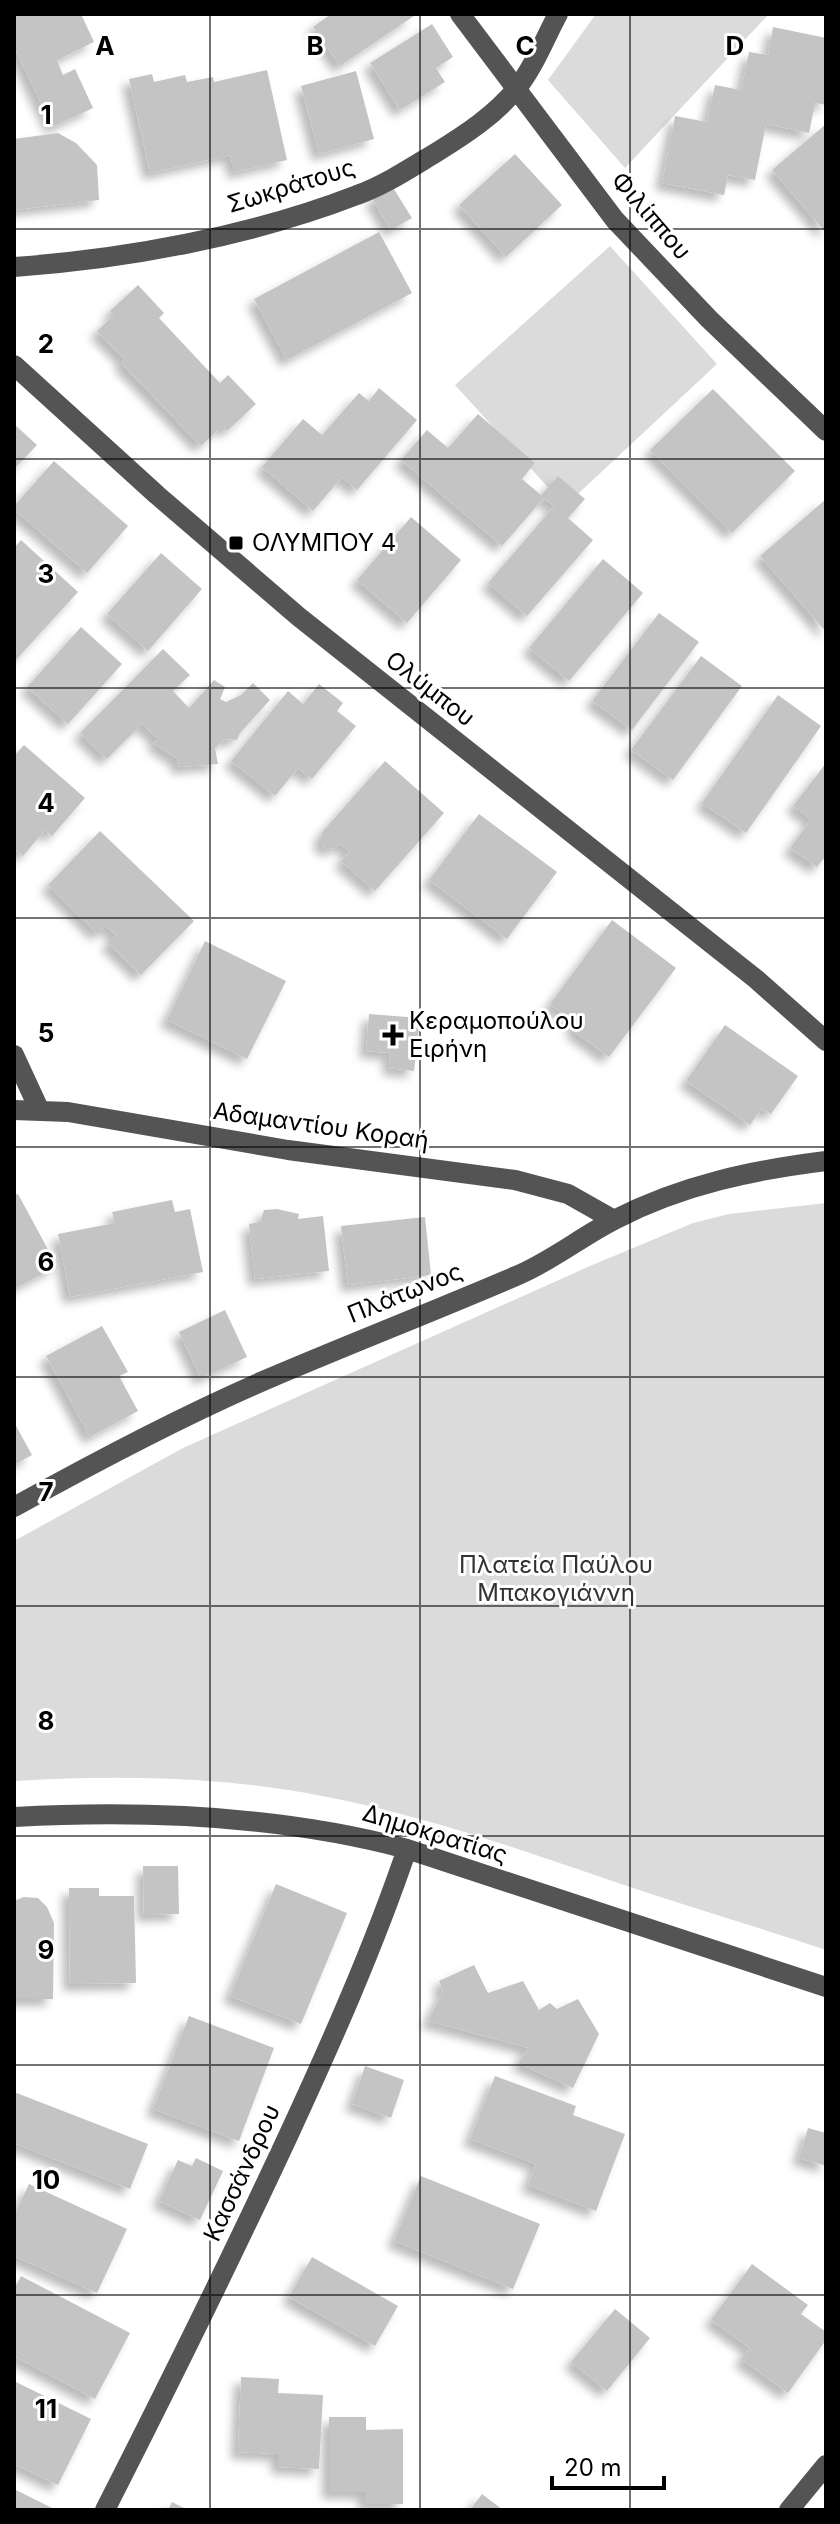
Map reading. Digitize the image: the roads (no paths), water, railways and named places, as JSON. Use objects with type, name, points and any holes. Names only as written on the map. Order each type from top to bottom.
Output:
[{"type":"street","name":"Φιλίππου","points":[[460,14],[518,87],[615,220],[709,319],[826,431]]},
{"type":"street","name":"Σωκράτους","points":[[14,267],[99,258],[194,241],[359,195],[411,168],[480,123],[518,87],[558,14]]},
{"type":"street","name":"Ολύμπου","points":[[14,365],[157,495],[299,617],[756,979],[826,1041]]},
{"type":"street","points":[[14,1055],[39,1109]]},
{"type":"street","name":"Αδαμαντίου Κοραή","points":[[14,1110],[39,1109],[102,1117],[288,1150],[515,1180],[568,1194],[614,1220]]},
{"type":"street","name":"Πλάτωνος","points":[[14,1507],[95,1462],[260,1382],[531,1269],[614,1220],[681,1190],[738,1175],[826,1161]]},
{"type":"street","name":"Δημοκρατίας","points":[[14,1817],[127,1816],[237,1820],[342,1833],[407,1849],[826,1987]]},
{"type":"street","name":"Κασσάνδρου","points":[[105,2510],[205,2311],[308,2092],[388,1906],[407,1849]]},
{"type":"street","points":[[789,2510],[826,2465]]},
{"type":"place","name":"ΟΛΥΜΠΟΥ 4","points":[[236,543]]},
{"type":"place","name":"Κεραμοπούλου Ειρήνη","points":[[393,1035]]},
{"type":"park label","name":"Πλατεία Παύλου Μπακογιάννη","points":[[556,1579]]}]
